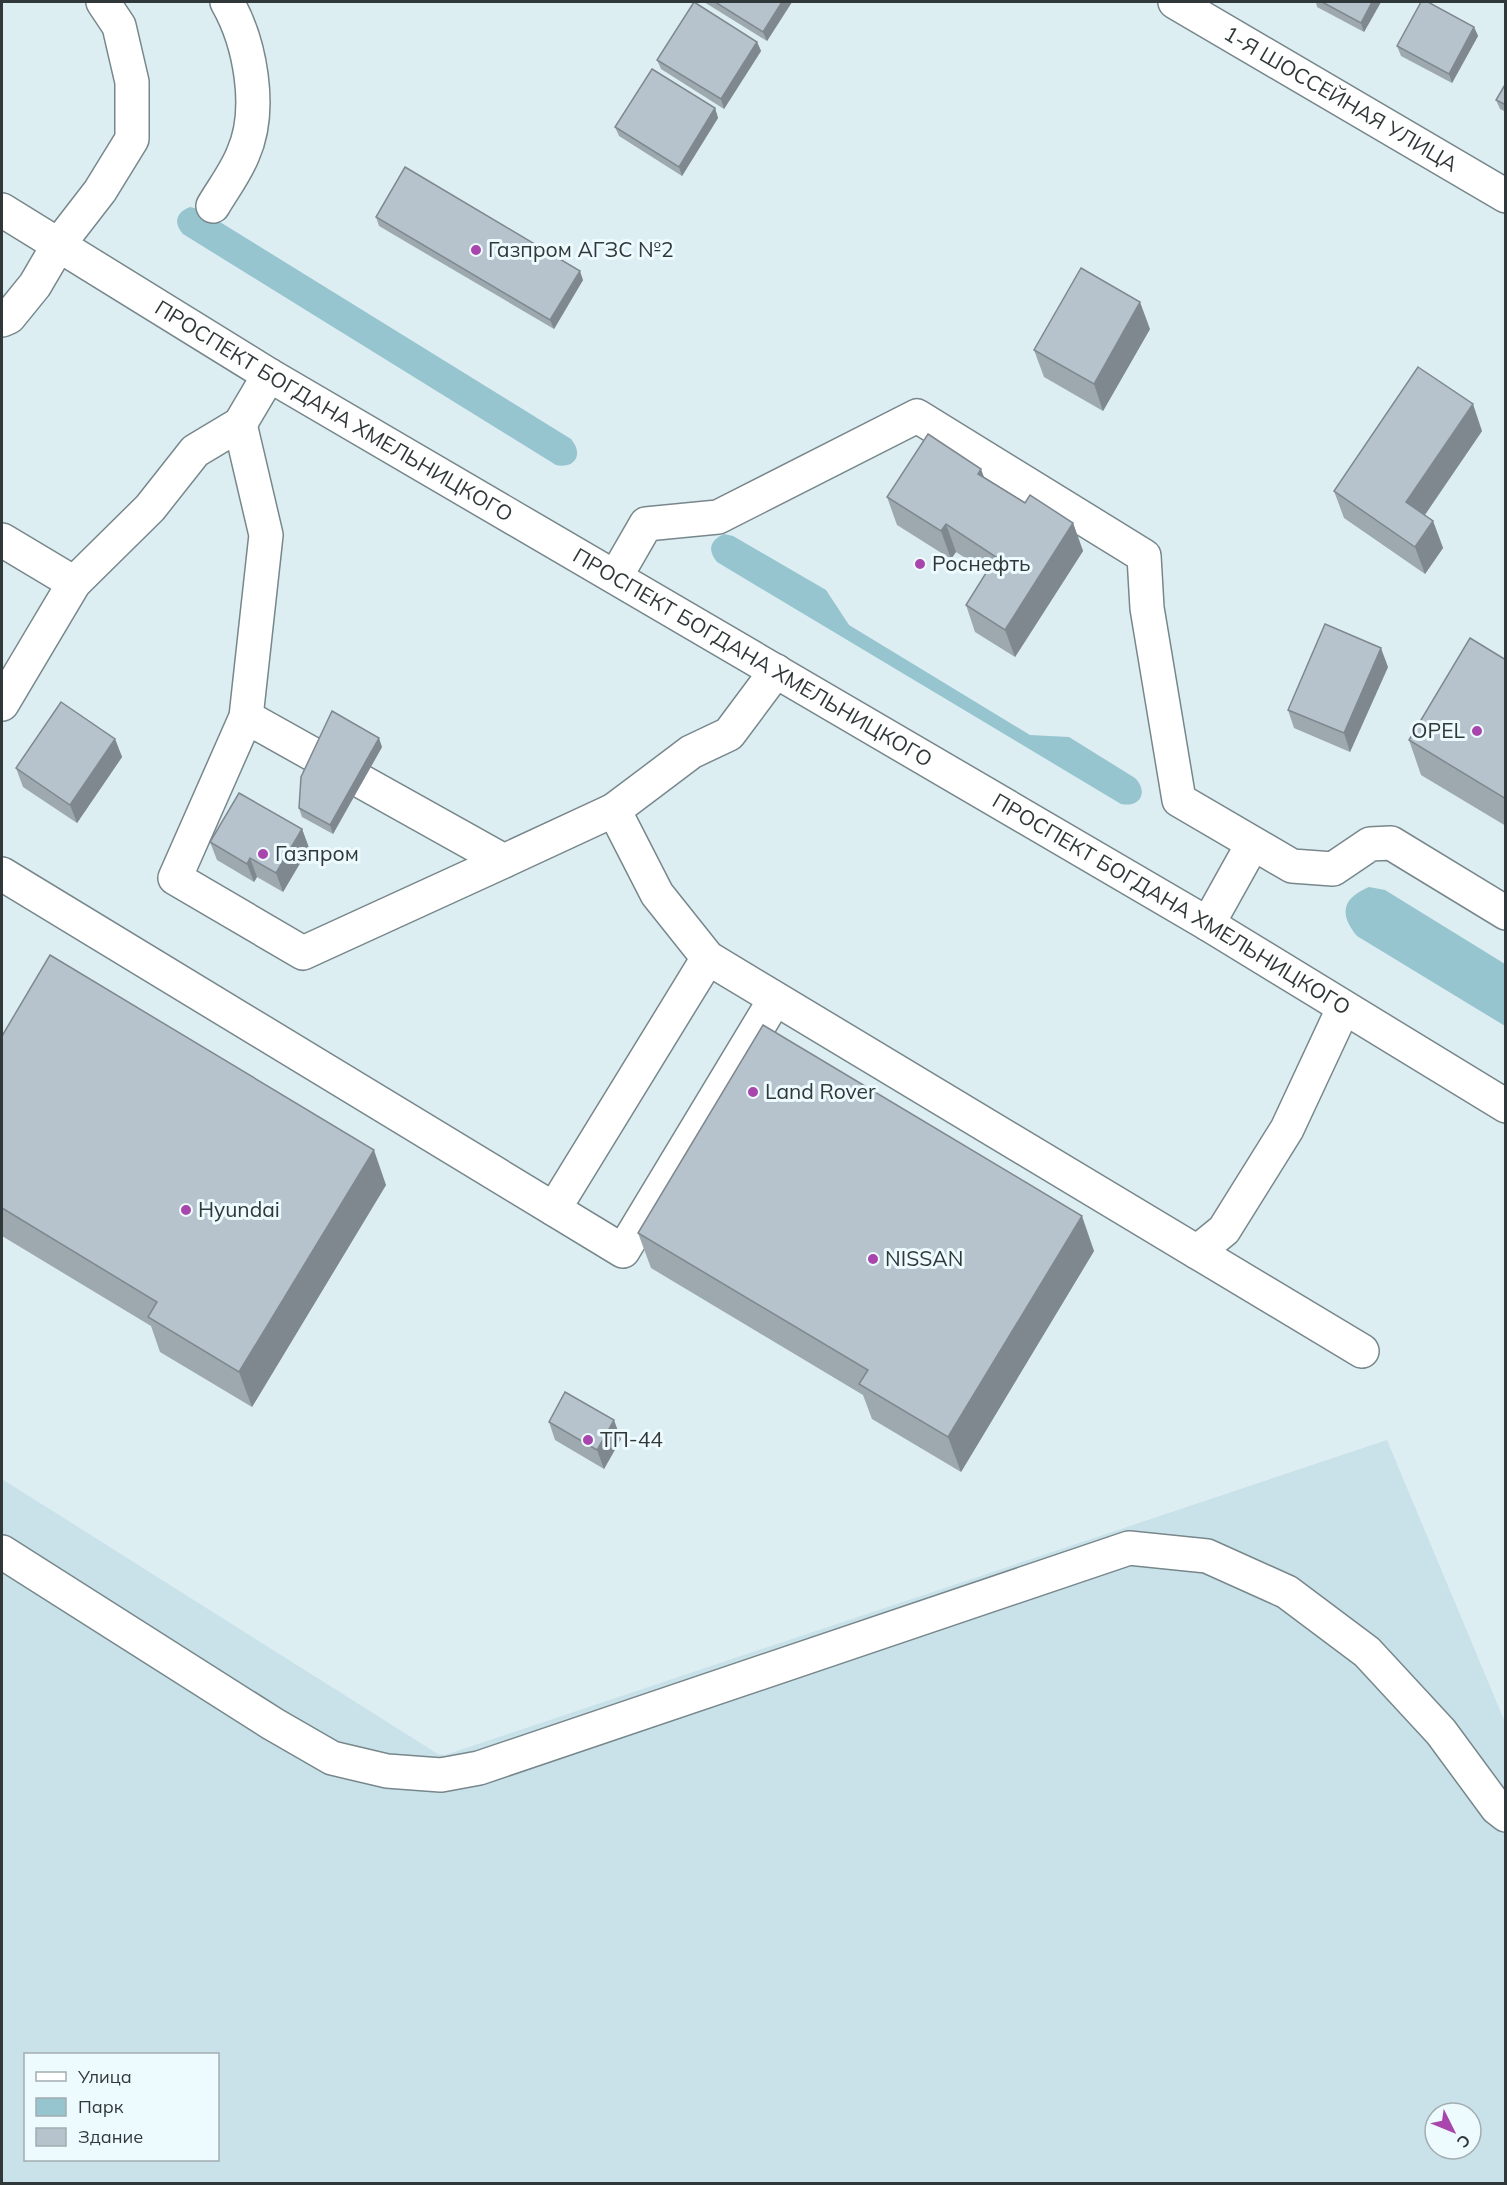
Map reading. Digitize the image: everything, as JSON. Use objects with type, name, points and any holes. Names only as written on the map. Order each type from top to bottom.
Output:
[{"type":"main road","points":[[2,320],[9,317],[34,285],[59,244],[100,191],[132,140],[132,81],[119,26],[103,2]]},
{"type":"main road","points":[[213,206],[244,153],[251,124],[248,65],[241,33],[227,2]]},
{"type":"main road","name":"1-Я ШОССЕЙНАЯ УЛИЦА","points":[[1175,2],[1506,196]]},
{"type":"main road","name":"ПРОСПЕКТ БОГДАНА ХМЕЛЬНИЦКОГО","points":[[2,210],[268,375],[616,576],[1208,924],[1343,1009],[1506,1106]]},
{"type":"main road","points":[[2,704],[75,583],[150,508],[195,451],[240,424],[268,375]]},
{"type":"main road","points":[[616,576],[646,524],[718,517],[917,416],[1144,556],[1147,608],[1179,800],[1252,845],[1292,866],[1333,869],[1370,844],[1391,843],[1506,913]]},
{"type":"main road","points":[[240,424],[266,535],[246,717],[175,878],[303,953],[614,810],[691,752],[729,734],[776,670]]},
{"type":"main road","points":[[2,540],[75,583]]},
{"type":"main road","points":[[246,717],[504,861]]},
{"type":"main road","points":[[614,810],[657,894],[708,958],[1362,1351]]},
{"type":"main road","points":[[1208,924],[1252,845]]},
{"type":"main road","points":[[2,874],[69,917],[623,1251],[775,999]]},
{"type":"main road","points":[[554,1209],[708,958]]},
{"type":"main road","points":[[1197,1252],[1224,1230],[1287,1129],[1343,1009]]},
{"type":"main road","points":[[2,1552],[273,1724],[332,1758],[387,1771],[441,1775],[479,1768],[1130,1548],[1207,1556],[1287,1592],[1367,1652],[1441,1732],[1497,1808],[1506,1815]]},
{"type":"shaded area","points":[[1387,1440],[1505,1722],[1505,2183],[2,2183],[2,1479],[438,1754],[445,1755]]},
{"type":"green space","points":[[190,207],[199,209],[571,439],[577,450],[576,459],[568,465],[556,465],[183,234],[178,226],[178,218],[185,209]]},
{"type":"green space","points":[[724,534],[733,536],[826,590],[849,625],[1030,735],[1069,737],[1135,778],[1142,793],[1140,798],[1133,804],[1121,804],[717,562],[711,549],[713,542]]},
{"type":"green space","points":[[1369,887],[1385,890],[1505,964],[1505,1026],[1357,936],[1347,920],[1346,907],[1353,896]]},
{"type":"building","points":[[694,2],[757,42],[721,99],[657,60]]},
{"type":"building","points":[[715,2],[782,2],[763,32]]},
{"type":"building","points":[[1322,2],[1372,2],[1361,23]]},
{"type":"building","points":[[1421,2],[1428,2],[1474,27],[1449,74],[1397,46]]},
{"type":"building","points":[[652,69],[715,108],[679,167],[615,127]]},
{"type":"building","points":[[1506,83],[1506,105],[1496,100]]},
{"type":"building","name":"Газпром АГЗС №2","points":[[405,167],[580,271],[550,320],[376,217]]},
{"type":"building","points":[[1081,268],[1140,302],[1094,384],[1034,350]]},
{"type":"building","points":[[1418,367],[1473,404],[1406,502],[1433,521],[1415,547],[1334,491]]},
{"type":"building","points":[[928,434],[981,469],[978,474],[1025,503],[1030,495],[1073,523],[1005,630],[966,605],[996,557],[946,524],[941,531],[887,497]]},
{"type":"building","points":[[1325,624],[1381,648],[1344,733],[1288,710]]},
{"type":"building","points":[[1470,638],[1506,660],[1506,799],[1409,740]]},
{"type":"building","points":[[61,702],[115,739],[70,805],[16,768]]},
{"type":"building","points":[[332,711],[379,738],[330,825],[299,808],[301,777]]},
{"type":"building","points":[[239,793],[302,829],[276,873],[250,858],[247,864],[210,842]]},
{"type":"building","name":"Hyundai","points":[[50,955],[374,1150],[239,1372],[148,1317],[157,1302],[2,1208],[2,1036]]},
{"type":"building","name":"NISSAN","points":[[763,1025],[1082,1216],[948,1437],[859,1384],[868,1370],[638,1233]]},
{"type":"building","points":[[565,1392],[614,1420],[597,1450],[549,1422]]},
{"type":"place","name":"Газпром АГЗС №2","points":[[476,250]]},
{"type":"place","name":"Роснефть","points":[[920,564]]},
{"type":"place","name":"OPEL","points":[[1477,731]]},
{"type":"place","name":"Газпром","points":[[263,854]]},
{"type":"place","name":"Land Rover","points":[[753,1092]]},
{"type":"place","name":"Hyundai","points":[[186,1210]]},
{"type":"place","name":"NISSAN","points":[[873,1259]]},
{"type":"place","name":"ТП-44","points":[[588,1440]]}]
